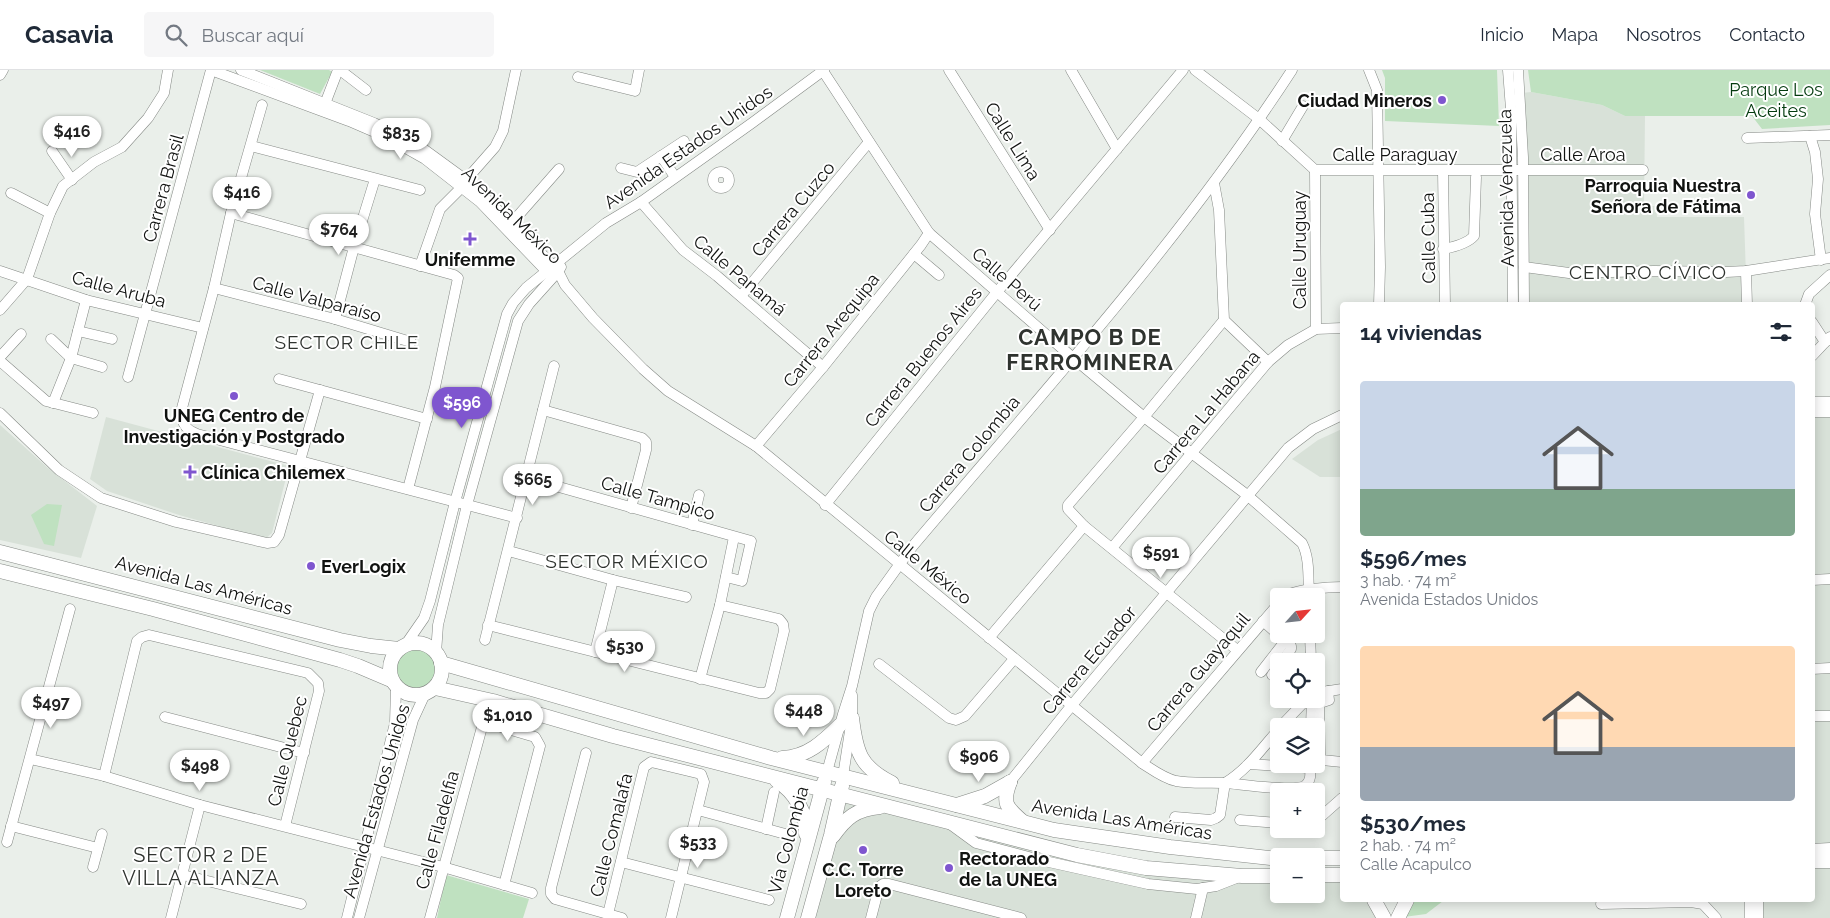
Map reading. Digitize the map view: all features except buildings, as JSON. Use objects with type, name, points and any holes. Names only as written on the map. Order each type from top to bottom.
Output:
[{"type":"main road","name":"Avenida Las Américas","points":[[0,552],[340,640],[371,646],[402,647]]},
{"type":"main road","name":"Avenida Las Américas","points":[[0,571],[153,609],[340,660],[358,666],[394,684]]},
{"type":"main road","points":[[430,691],[440,680],[442,672],[439,658],[432,648],[424,644],[415,643],[402,647],[393,655],[389,672],[394,684],[403,693],[411,696],[430,691],[493,700],[613,736],[1077,855],[1146,868],[1242,876],[1270,876]]},
{"type":"main road","name":"Avenida Las Américas","points":[[439,658],[771,758],[958,805],[1024,824],[1129,842],[1270,858]]},
{"type":"main road","points":[[771,758],[787,758],[812,750],[846,721],[859,753],[867,766],[874,773],[907,793]]},
{"type":"main road","name":"Vía Colombia","points":[[786,918],[827,772]]},
{"type":"main road","points":[[770,776],[782,784],[795,797],[805,819],[806,846]]},
{"type":"main road","points":[[808,918],[829,841],[843,776]]},
{"type":"main road","points":[[958,805],[985,796],[1010,782]]},
{"type":"main road","points":[[1010,782],[1005,800],[1007,806],[1024,824]]},
{"type":"main road","points":[[829,841],[844,821],[862,810],[896,808]]},
{"type":"main road","points":[[1815,851],[1830,850]]},
{"type":"main road","points":[[1325,857],[1339,856]]},
{"type":"main road","points":[[1815,861],[1830,861]]},
{"type":"main road","points":[[1325,875],[1339,876]]},
{"type":"main road","points":[[1375,902],[1384,918]]},
{"type":"main road","points":[[1398,918],[1406,902]]},
{"type":"street","points":[[0,75],[3,70]]},
{"type":"street","points":[[0,310],[28,279],[50,212],[63,186],[94,162],[122,146],[148,118],[164,93],[168,70]]},
{"type":"street","name":"Avenida México","points":[[211,70],[324,107]]},
{"type":"street","name":"Carrera Brasil","points":[[128,377],[211,70]]},
{"type":"street","name":"Avenida México","points":[[241,70],[386,137],[464,184],[480,202],[509,226],[565,285]]},
{"type":"street","points":[[324,107],[339,70],[366,90]]},
{"type":"street","points":[[420,266],[440,209],[495,147],[503,131],[516,70]]},
{"type":"street","points":[[578,77],[635,91],[639,70]]},
{"type":"street","name":"Calle Perú","points":[[824,70],[929,232],[1072,357],[1144,417],[1247,496],[1302,543],[1306,549],[1309,588]]},
{"type":"street","name":"Avenida Estados Unidos","points":[[439,658],[438,625],[467,505],[518,321],[529,304],[570,251],[606,223],[641,202],[752,124],[824,70]]},
{"type":"street","name":"Calle Lima","points":[[949,70],[1050,230]]},
{"type":"street","points":[[1071,70],[1117,149]]},
{"type":"street","name":"Carrera Buenos Aires","points":[[825,505],[998,292],[1183,70]]},
{"type":"street","name":"Calle Paraguay","points":[[1195,70],[1259,119],[1315,170],[1378,172],[1524,170]]},
{"type":"street","name":"Carrera Colombia","points":[[843,776],[846,721],[852,686],[869,611],[876,597],[912,547],[1172,238],[1214,183],[1292,70]]},
{"type":"street","points":[[1369,70],[1377,90],[1379,302]]},
{"type":"street","name":"Avenida Venezuela","points":[[1508,70],[1511,109],[1512,302]]},
{"type":"street","name":"Avenida Venezuela","points":[[1518,70],[1524,170],[1524,302]]},
{"type":"street","points":[[262,105],[231,213],[214,288],[182,408],[183,424],[188,430],[195,433],[517,518]]},
{"type":"street","points":[[1282,141],[1303,106]]},
{"type":"street","points":[[1747,138],[1830,135]]},
{"type":"street","points":[[1524,267],[1569,273],[1746,271],[1826,259],[1815,214],[1818,179],[1815,152],[1810,136]]},
{"type":"street","points":[[621,168],[636,172],[684,141]]},
{"type":"street","name":"Carrera Cuzco","points":[[741,296],[869,142]]},
{"type":"street","points":[[251,146],[420,190]]},
{"type":"street","points":[[52,151],[72,180]]},
{"type":"street","points":[[661,156],[675,177]]},
{"type":"street","points":[[509,226],[559,170]]},
{"type":"street","name":"Calle Uruguay","points":[[1315,170],[1316,329]]},
{"type":"street","name":"Calle Aroa","points":[[1524,170],[1643,170]]},
{"type":"street","name":"Calle Cuba","points":[[1443,171],[1445,302]]},
{"type":"street","points":[[1443,249],[1462,244],[1474,236],[1476,177]]},
{"type":"street","points":[[335,319],[354,246],[375,179]]},
{"type":"street","points":[[1214,183],[1219,210],[1224,320],[1068,505],[1068,509],[1084,526],[1238,650]]},
{"type":"street","points":[[11,193],[50,212]]},
{"type":"street","name":"Calle Panamá","points":[[641,202],[683,250],[741,296],[823,368]]},
{"type":"street","points":[[1200,202],[1219,210]]},
{"type":"street","points":[[231,213],[354,246],[454,275],[458,278],[427,419],[408,489]]},
{"type":"street","name":"Carrera Arequipa","points":[[756,446],[823,368],[914,254],[929,232]]},
{"type":"street","points":[[914,254],[938,275]]},
{"type":"street","name":"Calle Aruba","points":[[0,271],[86,300],[203,328]]},
{"type":"street","points":[[1746,271],[1747,302]]},
{"type":"street","name":"Avenida Estados Unidos","points":[[402,647],[424,618],[430,601],[455,502],[507,314],[513,303],[526,288],[552,272]]},
{"type":"street","points":[[1807,302],[1809,294],[1830,275]]},
{"type":"street","name":"Calle México","points":[[565,285],[593,318],[668,391],[756,446],[825,505],[900,564],[1142,763],[1161,776],[1175,781],[1225,783],[1270,789]]},
{"type":"street","name":"Calle Valparaíso","points":[[214,288],[335,319],[411,342]]},
{"type":"street","points":[[53,403],[71,358],[86,300]]},
{"type":"street","points":[[1224,320],[1268,362]]},
{"type":"street","points":[[1815,326],[1827,340],[1815,353]]},
{"type":"street","name":"Carrera La Habana","points":[[1112,548],[1268,362],[1288,345],[1316,329],[1340,328]]},
{"type":"street","points":[[78,330],[112,338]]},
{"type":"street","points":[[0,357],[21,334]]},
{"type":"street","points":[[51,339],[71,358],[102,367]]},
{"type":"street","points":[[0,362],[46,401],[93,413]]},
{"type":"street","points":[[485,640],[554,366]]},
{"type":"street","points":[[279,379],[427,419]]},
{"type":"street","points":[[0,413],[59,470],[102,498],[176,522],[267,543],[274,542],[279,535],[320,390]]},
{"type":"street","points":[[1815,402],[1830,402]]},
{"type":"street","points":[[543,410],[642,438],[646,442],[646,450],[630,508]]},
{"type":"street","points":[[1815,412],[1830,412]]},
{"type":"street","name":"Carrera Ecuador","points":[[1010,782],[1072,705],[1288,448],[1312,429],[1340,416]]},
{"type":"street","name":"Calle Tampico","points":[[527,478],[751,542],[742,581],[726,577]]},
{"type":"street","points":[[692,525],[699,495]]},
{"type":"street","points":[[989,638],[1084,526]]},
{"type":"street","points":[[700,679],[720,605],[734,537]]},
{"type":"street","points":[[508,551],[614,580],[686,597]]},
{"type":"street","points":[[1815,580],[1830,579]]},
{"type":"street","points":[[595,652],[614,580]]},
{"type":"street","points":[[1325,590],[1340,587]]},
{"type":"street","points":[[488,625],[700,679],[766,693],[770,689],[784,631],[783,624],[779,619],[720,605]]},
{"type":"street","points":[[7,842],[70,609]]},
{"type":"street","name":"Carrera Guayaquil","points":[[1142,763],[1270,613]]},
{"type":"street","points":[[1263,621],[1270,627]]},
{"type":"street","name":"Calle Quebec","points":[[104,776],[137,641],[142,637],[149,636],[308,673],[318,683],[319,691],[285,826]]},
{"type":"street","points":[[1261,672],[1284,643]]},
{"type":"street","points":[[879,664],[949,718],[956,720],[965,716],[1014,659]]},
{"type":"street","points":[[1815,669],[1830,668]]},
{"type":"street","name":"Avenida Estados Unidos","points":[[347,918],[395,723],[394,684]]},
{"type":"street","points":[[1325,692],[1340,689]]},
{"type":"street","name":"Avenida Estados Unidos","points":[[359,918],[413,720],[430,691]]},
{"type":"street","points":[[1328,691],[1329,700],[1320,702],[1319,705],[1320,757],[1322,760],[1340,762]]},
{"type":"street","points":[[1288,718],[1297,708]]},
{"type":"street","points":[[1815,716],[1830,716]]},
{"type":"street","points":[[165,717],[304,753]]},
{"type":"street","name":"Carrera Colombia","points":[[827,772],[846,721]]},
{"type":"street","name":"Calle Filadelfia","points":[[430,918],[482,727],[486,724],[535,737],[540,746],[504,885]]},
{"type":"street","points":[[1175,817],[1211,820],[1220,815],[1225,783],[1235,777],[1249,764],[1270,740]]},
{"type":"street","points":[[586,753],[551,894],[555,899],[622,918]]},
{"type":"street","points":[[30,759],[104,776],[200,805],[365,846],[532,894]]},
{"type":"street","name":"Calle Comalafa","points":[[608,914],[644,767],[647,763],[651,762],[701,774],[704,782],[698,810]]},
{"type":"street","points":[[1249,764],[1270,765]]},
{"type":"street","points":[[766,829],[774,792]]},
{"type":"street","points":[[1325,813],[1340,800]]},
{"type":"street","points":[[171,918],[200,805]]},
{"type":"street","points":[[671,918],[698,810],[789,835]]},
{"type":"street","points":[[1240,820],[1270,822]]},
{"type":"street","points":[[949,823],[976,843],[1040,860],[1148,884],[1176,888],[1203,888],[1216,886],[1242,876]]},
{"type":"street","points":[[11,826],[98,848]]},
{"type":"street","points":[[93,867],[102,834]]},
{"type":"street","points":[[621,862],[769,900]]},
{"type":"street","points":[[183,875],[301,904]]},
{"type":"street","points":[[871,918],[879,887],[883,884],[1021,918]]},
{"type":"street","points":[[1196,918],[1203,888]]},
{"type":"street","points":[[1384,902],[1384,918]]},
{"type":"street","points":[[1398,902],[1398,918]]},
{"type":"street","points":[[1601,904],[1691,902],[1703,904],[1716,918]]},
{"type":"street","points":[[1750,902],[1750,918]]},
{"type":"street","points":[[1758,902],[1758,918]]},
{"type":"shaded area","points":[[1531,92],[1602,105],[1625,116],[1645,116],[1644,206],[1656,206],[1657,217],[1744,217],[1747,302],[1524,302],[1520,93]]},
{"type":"shaded area","points":[[1815,412],[1830,412],[1830,850],[1815,851]]},
{"type":"shaded area","name":"Clínica Chilemex","points":[[106,417],[289,466],[272,533],[265,539],[179,515],[107,491],[90,479]]},
{"type":"shaded area","points":[[0,425],[48,468],[97,506],[81,558],[0,540]]},
{"type":"shaded area","points":[[1340,430],[1340,477],[1320,477],[1292,459],[1318,440]]},
{"type":"shaded area","points":[[840,794],[1077,855],[1270,875],[1270,903],[1325,903],[1325,875],[1340,875],[1340,902],[1384,902],[1384,918],[808,918]]},
{"type":"shaded area","points":[[1815,861],[1830,861],[1830,918],[1758,918],[1758,902],[1815,902]]},
{"type":"green space","points":[[260,70],[329,70],[332,72],[320,94]]},
{"type":"green space","name":"Ciudad Mineros","points":[[1382,70],[1497,70],[1499,126],[1385,121],[1385,78]]},
{"type":"green space","name":"Parque Los Aceites","points":[[1528,70],[1830,70],[1830,125],[1762,129],[1752,116],[1625,116],[1602,105],[1531,92]]},
{"type":"green space","points":[[47,504],[62,505],[54,546],[44,544],[31,515]]},
{"type":"green space","points":[[416,647],[428,651],[434,657],[438,669],[434,681],[428,687],[416,691],[404,687],[398,681],[394,669],[398,657],[404,651]]},
{"type":"green space","points":[[446,875],[529,899],[523,918],[437,918]]},
{"type":"green space","points":[[1410,902],[1442,902],[1426,914],[1404,917]]},
{"type":"place","name":"Ciudad Mineros","points":[[1442,100]]},
{"type":"place","name":"Parroquia Nuestra Señora de Fátima","points":[[1751,195]]},
{"type":"place","name":"Unifemme","points":[[470,239]]},
{"type":"place","name":"UNEG Centro de Investigación y Postgrado","points":[[234,396]]},
{"type":"place","name":"Clínica Chilemex","points":[[190,472]]},
{"type":"place","name":"EverLogix","points":[[311,566]]},
{"type":"place","name":"C.C. Torre Loreto","points":[[863,850]]},
{"type":"place","name":"Rectorado de la UNEG","points":[[949,868]]},
{"type":"district","name":"CENTRO CÍVICO","points":[[1648,272]]},
{"type":"district","name":"SECTOR CHILE","points":[[347,342]]},
{"type":"district","name":"CAMPO B DE FERROMINERA","points":[[1090,350]]},
{"type":"district","name":"SECTOR MÉXICO","points":[[627,561]]},
{"type":"district","name":"SECTOR 2 DE VILLA ALIANZA","points":[[201,866]]}]
